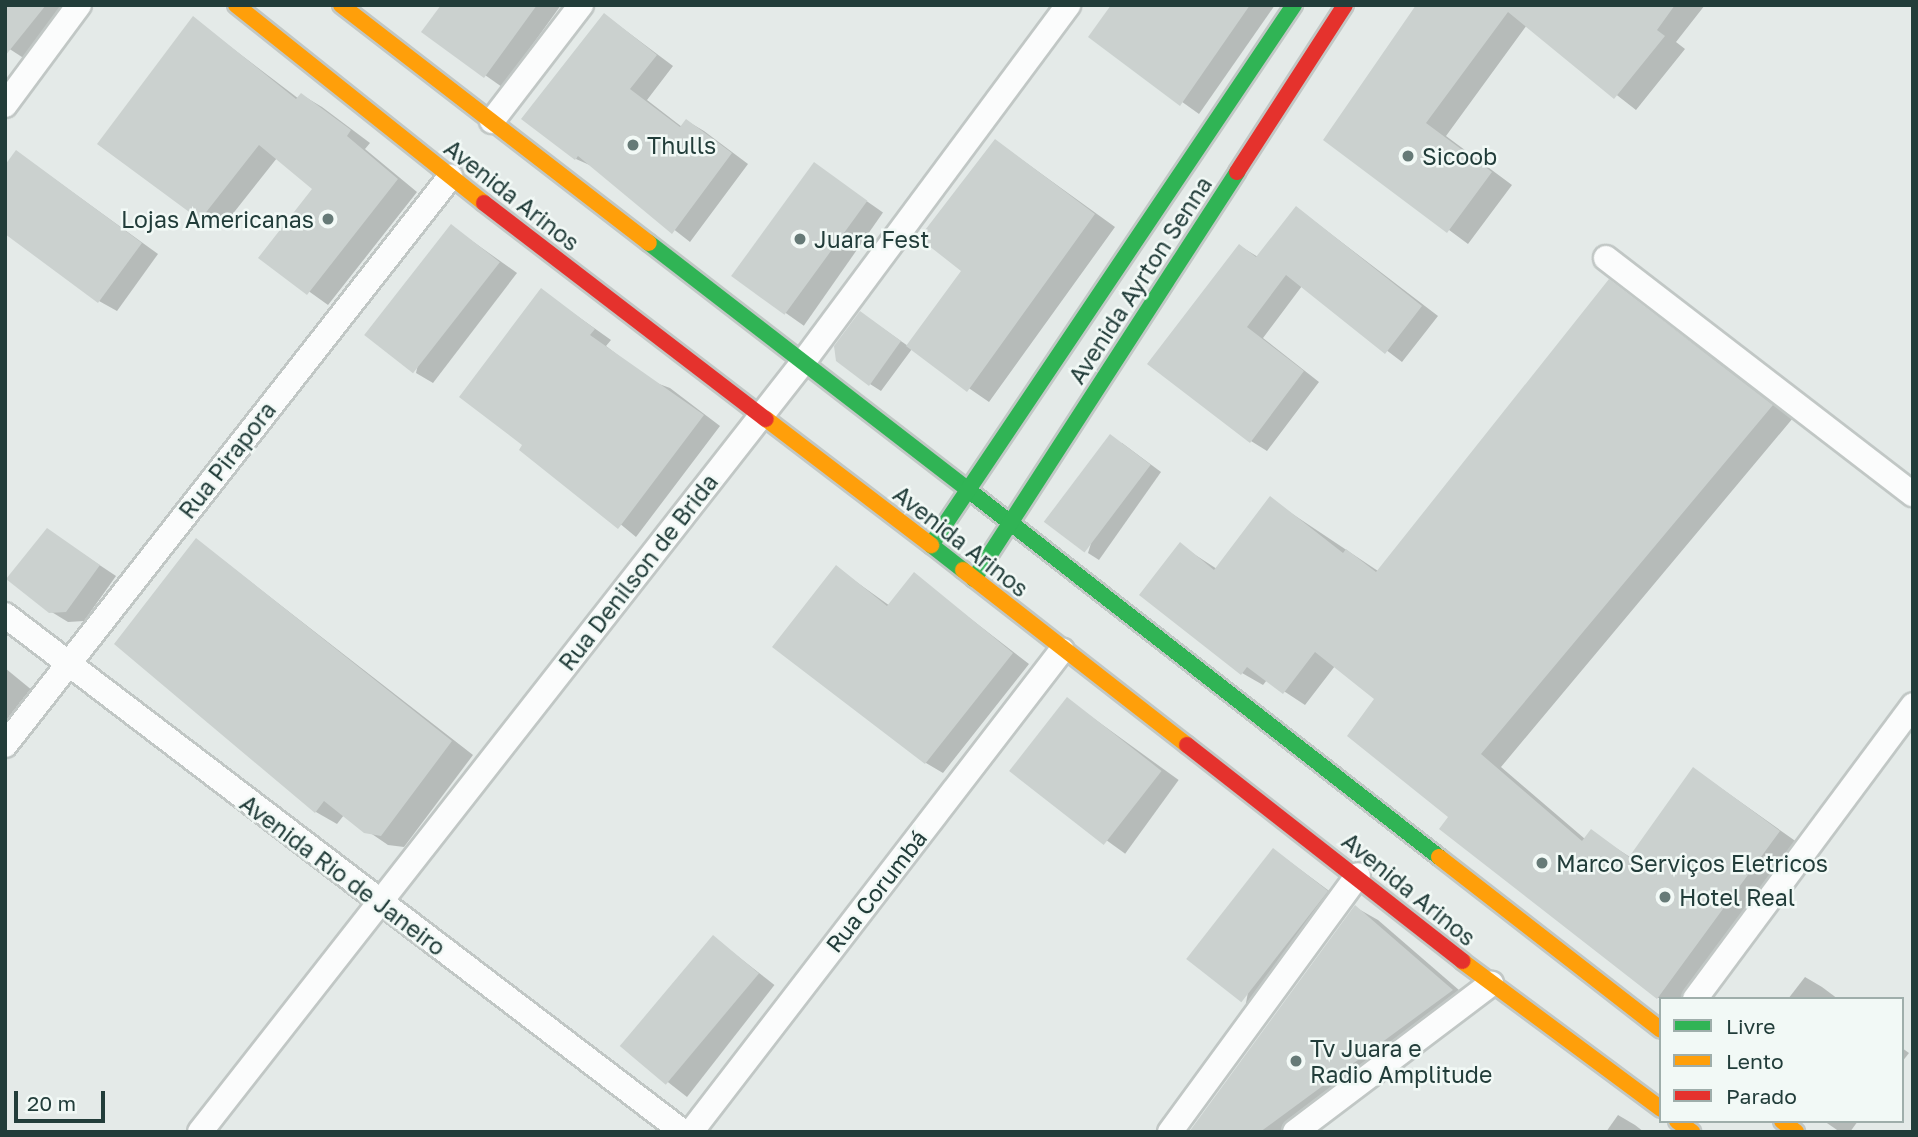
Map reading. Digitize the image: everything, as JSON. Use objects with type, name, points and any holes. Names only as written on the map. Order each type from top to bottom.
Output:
[{"type":"main road","name":"Avenida Arinos","points":[[236,5],[450,177],[1358,875],[1491,984],[1659,1108]]},
{"type":"main road","name":"Avenida Arinos","points":[[341,5],[804,361],[1659,1028]]},
{"type":"main road","name":"Avenida Ayrton Senna","points":[[931,545],[1294,5]]},
{"type":"main road","name":"Avenida Ayrton Senna","points":[[974,579],[1142,297],[1345,5]]},
{"type":"main road","points":[[1112,275],[1142,297]]},
{"type":"street","points":[[5,105],[79,5]]},
{"type":"street","points":[[492,121],[581,5]]},
{"type":"street","name":"Rua Denilson de Brida","points":[[200,1132],[376,901],[761,417],[1068,5]]},
{"type":"street","name":"Rua Pirapora","points":[[5,745],[450,177]]},
{"type":"street","points":[[1606,258],[1913,494]]},
{"type":"street","name":"Avenida Rio de Janeiro","points":[[5,615],[376,901],[683,1132]]},
{"type":"street","name":"Rua Corumbá","points":[[691,1132],[1062,650]]},
{"type":"street","points":[[1696,997],[1913,705]]},
{"type":"street","points":[[1170,1132],[1358,875]]},
{"type":"street","points":[[1296,1132],[1491,984]]},
{"type":"building","points":[[5,5],[46,5],[5,56]]},
{"type":"building","points":[[441,5],[537,5],[484,78],[421,32]]},
{"type":"building","points":[[1111,5],[1250,5],[1180,106],[1088,37]]},
{"type":"building","points":[[1416,5],[1675,5],[1657,30],[1665,36],[1614,99],[1508,12],[1426,123],[1492,172],[1447,233],[1323,140]]},
{"type":"building","points":[[604,13],[657,55],[630,89],[680,127],[686,119],[732,153],[672,234],[578,156],[575,160],[521,119]]},
{"type":"building","points":[[193,16],[296,99],[301,93],[351,130],[347,136],[398,179],[307,295],[258,258],[312,189],[259,145],[200,220],[97,144]]},
{"type":"building","points":[[995,139],[1095,214],[967,392],[906,346],[961,271],[919,238]]},
{"type":"building","points":[[16,150],[142,243],[98,303],[5,234],[5,165]]},
{"type":"building","name":"Juara Fest","points":[[814,162],[867,201],[785,315],[731,276]]},
{"type":"building","points":[[1296,206],[1422,306],[1385,354],[1286,275],[1247,327],[1304,371],[1250,443],[1147,364],[1239,244],[1256,257]]},
{"type":"building","points":[[451,224],[500,262],[413,373],[364,335]]},
{"type":"building","points":[[1609,279],[1773,405],[1481,754],[1582,841],[1591,829],[1629,857],[1693,767],[1780,831],[1657,999],[1439,829],[1448,817],[1347,736],[1374,699],[1315,652],[1283,694],[1247,667],[1241,675],[1139,595],[1180,542],[1214,570],[1270,496],[1343,553],[1346,549],[1376,572]]},
{"type":"building","points":[[541,288],[595,329],[590,335],[704,415],[618,529],[519,450],[522,445],[459,397]]},
{"type":"building","points":[[860,311],[901,341],[869,386],[836,361],[834,346]]},
{"type":"building","points":[[1110,434],[1151,465],[1085,553],[1044,522]]},
{"type":"building","points":[[47,528],[100,565],[66,612],[49,613],[6,579]]},
{"type":"building","points":[[196,538],[452,741],[381,836],[364,833],[324,801],[315,813],[114,644]]},
{"type":"building","points":[[836,565],[887,606],[914,572],[1013,653],[925,764],[772,647]]},
{"type":"building","points":[[1067,697],[1162,771],[1104,845],[1009,771]]},
{"type":"building","points":[[1273,848],[1328,891],[1241,1002],[1186,959]]},
{"type":"building","name":"Tv Juara e Radio Amplitude","points":[[1355,905],[1453,990],[1260,1132],[1189,1132]]},
{"type":"building","points":[[713,935],[759,974],[666,1085],[620,1046]]},
{"type":"traffic: fast","points":[[963,570],[931,545],[1294,5]]},
{"type":"traffic: fast","points":[[974,579],[1237,172]]},
{"type":"traffic: fast","points":[[649,243],[967,489]]},
{"type":"traffic: fast","points":[[967,489],[1439,857]]},
{"type":"traffic: slow","points":[[236,5],[484,203]]},
{"type":"traffic: slow","points":[[341,5],[649,243]]},
{"type":"traffic: slow","points":[[766,419],[931,545]]},
{"type":"traffic: slow","points":[[963,570],[1187,745]]},
{"type":"traffic: slow","points":[[1439,857],[1659,1028]]},
{"type":"traffic: slow","points":[[1462,961],[1659,1108]]},
{"type":"traffic: slow","points":[[1680,1123],[1692,1132]]},
{"type":"traffic: slow","points":[[1785,1123],[1796,1132]]},
{"type":"traffic: jam","points":[[1237,172],[1345,5]]},
{"type":"traffic: jam","points":[[484,203],[766,419]]},
{"type":"traffic: jam","points":[[1187,745],[1462,961]]},
{"type":"place","name":"Thulls","points":[[633,145]]},
{"type":"place","name":"Sicoob","points":[[1408,156]]},
{"type":"place","name":"Lojas Americanas","points":[[328,219]]},
{"type":"place","name":"Juara Fest","points":[[800,239]]},
{"type":"place","name":"Marco Serviços Eletricos","points":[[1542,863]]},
{"type":"place","name":"Hotel Real","points":[[1665,897]]},
{"type":"place","name":"Tv Juara e Radio Amplitude","points":[[1296,1061]]}]
